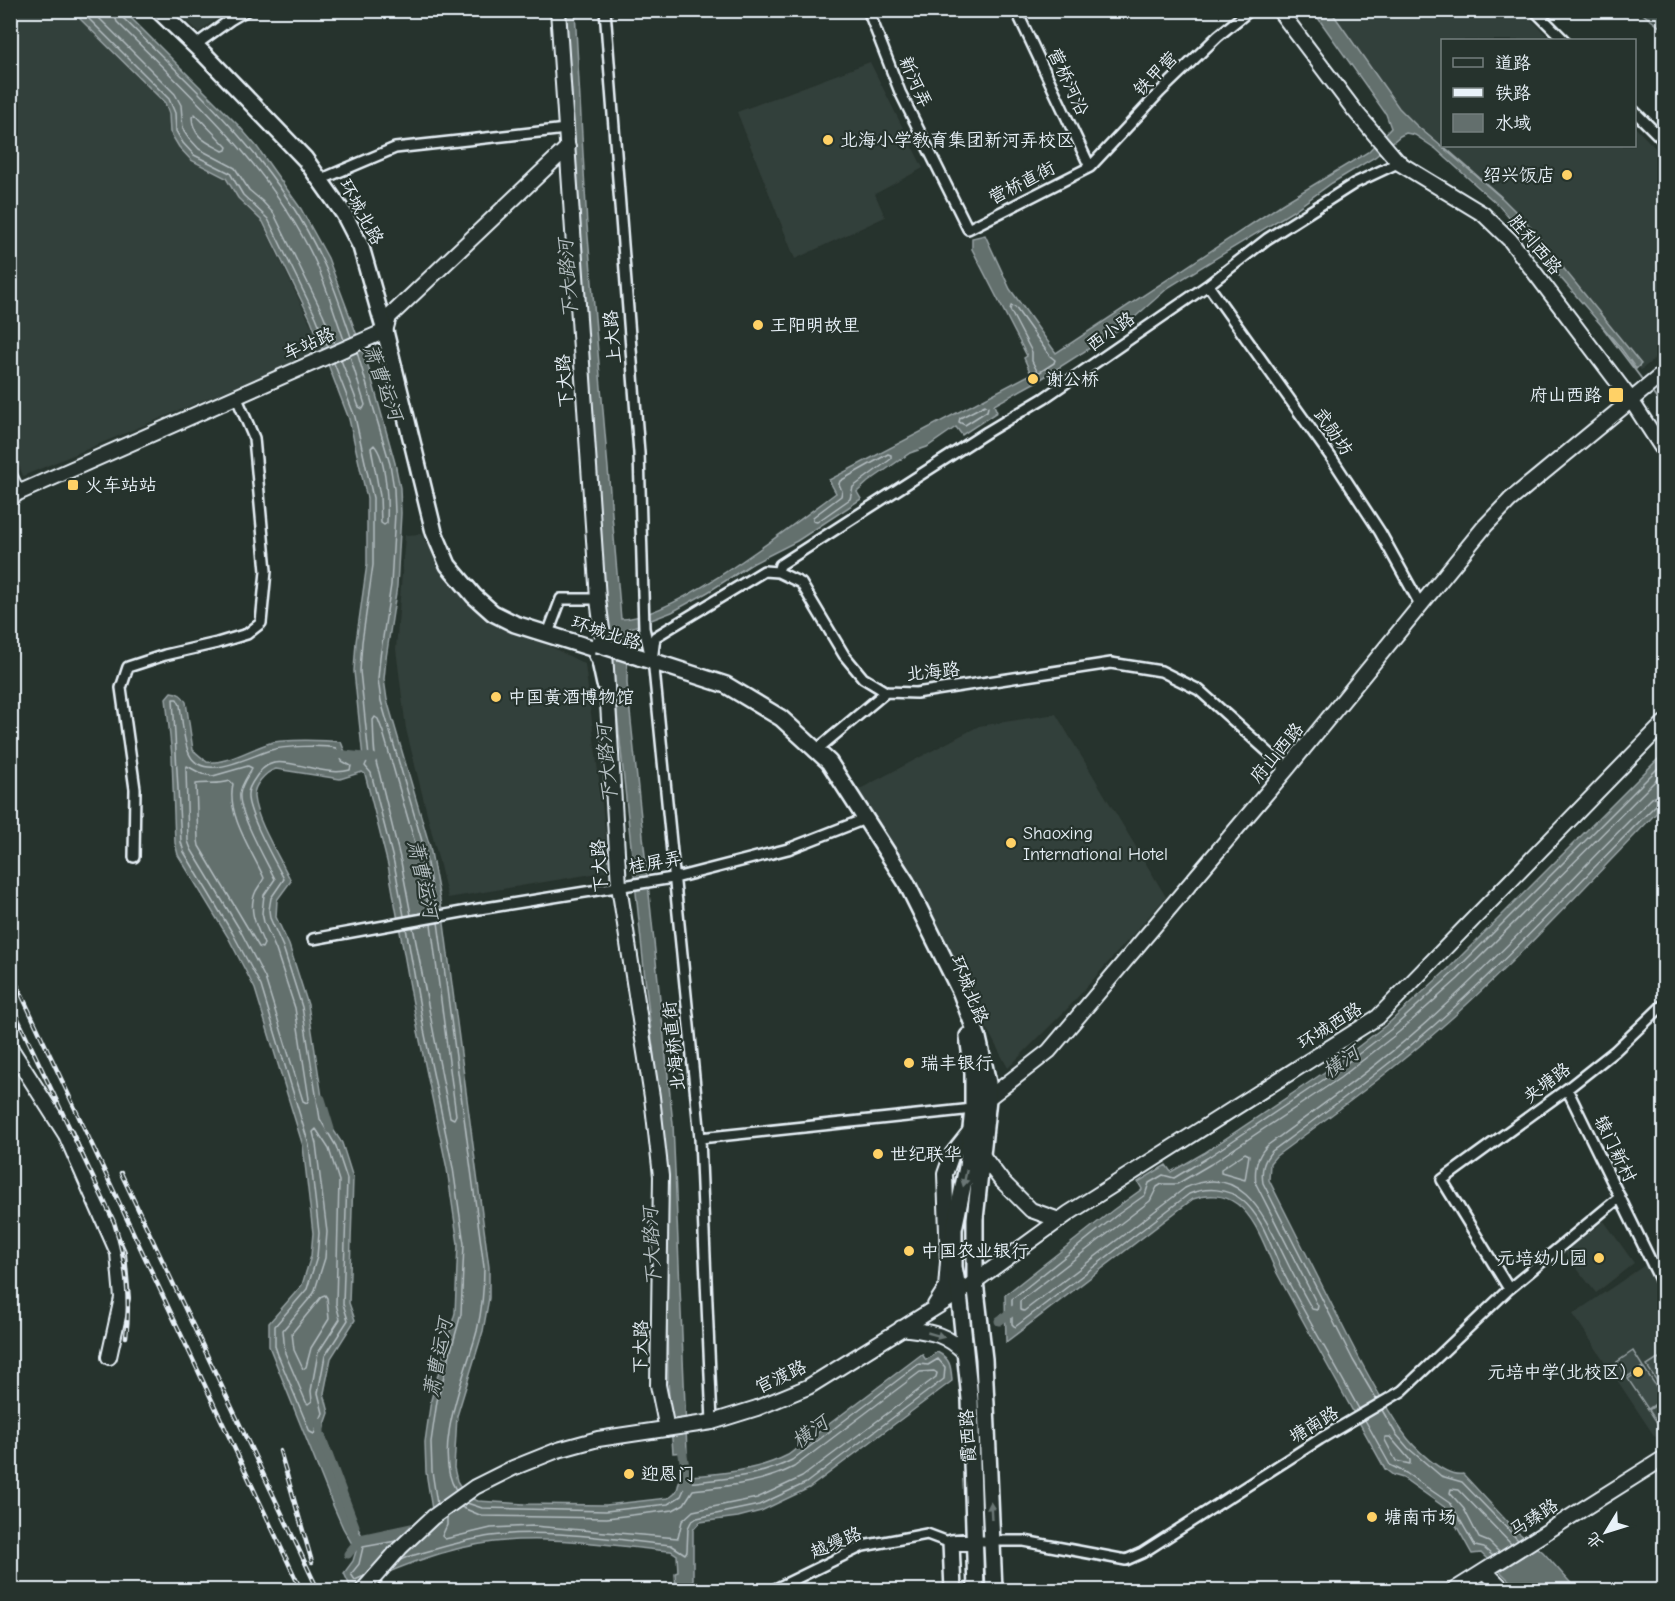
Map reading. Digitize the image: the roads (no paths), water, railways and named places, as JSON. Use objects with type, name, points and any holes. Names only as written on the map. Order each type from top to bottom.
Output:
[{"type":"main road","name":"环城北路","points":[[158,10],[305,159],[344,214],[361,247],[434,532],[448,565],[474,596],[493,613],[515,624],[726,685],[781,718],[814,752],[829,762],[899,884],[957,1002],[968,1037],[974,1073],[973,1109],[967,1167],[954,1229],[954,1267],[959,1293]]},
{"type":"main road","name":"环城北路","points":[[170,10],[309,153],[328,176],[368,244],[382,328],[438,531],[453,563],[477,592],[497,607],[595,647]]},
{"type":"main road","name":"环城北路","points":[[863,820],[906,882],[961,993],[978,1038],[988,1083],[988,1099],[975,1219],[975,1281]]},
{"type":"main road","name":"霞西路","points":[[975,1281],[984,1359],[994,1590]]},
{"type":"main road","name":"霞西路","points":[[959,1293],[967,1374],[976,1590]]},
{"type":"main road","points":[[952,1590],[951,1543],[974,1541]]},
{"type":"street","points":[[201,41],[247,10]]},
{"type":"street","name":"下大路","points":[[558,10],[598,599],[608,696],[619,886],[662,1176],[658,1385],[667,1429]]},
{"type":"street","name":"上大路","points":[[605,10],[639,453],[645,663]]},
{"type":"street","name":"新河弄","points":[[868,10],[900,92],[968,229]]},
{"type":"street","name":"营桥河沿","points":[[1016,10],[1090,167]]},
{"type":"street","name":"铁甲营","points":[[1090,167],[1160,92],[1218,36],[1250,10]]},
{"type":"street","name":"胜利西路","points":[[1280,10],[1397,157],[1476,200],[1510,228],[1665,434]]},
{"type":"street","name":"胜利西路","points":[[1288,10],[1380,136]]},
{"type":"street","points":[[1534,10],[1563,39]]},
{"type":"street","points":[[1636,112],[1665,141]]},
{"type":"street","points":[[328,176],[395,148],[566,129]]},
{"type":"street","name":"车站路","points":[[14,496],[328,355],[382,328],[568,147]]},
{"type":"street","name":"西小路","points":[[778,572],[780,565],[1044,398],[1208,285],[1267,240],[1397,157]]},
{"type":"street","name":"营桥直街","points":[[968,229],[1090,167]]},
{"type":"street","name":"武勋坊","points":[[1208,285],[1333,460],[1380,532],[1421,606]]},
{"type":"street","name":"府山西路","points":[[973,1109],[1049,1051],[1287,769],[1485,526],[1510,500],[1661,376]]},
{"type":"street","points":[[134,857],[135,789],[121,688],[128,668],[165,655],[247,634],[261,623],[266,571],[254,438],[236,396]]},
{"type":"street","name":"胜利西路","points":[[1635,397],[1665,451]]},
{"type":"street","points":[[10,477],[14,496]]},
{"type":"street","points":[[645,663],[655,637],[764,571],[778,572]]},
{"type":"street","name":"北海路","points":[[778,572],[801,583],[844,655],[863,678],[886,692],[916,693],[1111,663],[1161,671],[1198,690],[1287,769]]},
{"type":"street","points":[[550,627],[561,599],[598,599]]},
{"type":"street","points":[[595,647],[603,690],[608,696]]},
{"type":"street","name":"北海桥直街","points":[[645,663],[673,877],[700,1138],[712,1422]]},
{"type":"street","points":[[814,752],[886,692]]},
{"type":"street","name":"环城西路","points":[[959,1293],[1059,1220],[1378,1017],[1665,723]]},
{"type":"street","name":"桂屏弄","points":[[313,939],[673,877],[788,849],[863,820]]},
{"type":"street","name":"夹塘路","points":[[1509,1289],[1442,1180],[1567,1089],[1615,1051],[1665,1004]]},
{"type":"street","points":[[10,1047],[66,1136],[118,1253],[122,1298],[110,1357]]},
{"type":"street","name":"辕门新村","points":[[1567,1089],[1665,1288]]},
{"type":"street","points":[[700,1138],[973,1109]]},
{"type":"street","points":[[932,1310],[946,1288],[948,1262],[945,1174],[952,1154],[971,1130]]},
{"type":"street","points":[[982,1155],[1001,1180],[1031,1210],[1059,1220]]},
{"type":"street","name":"塘南路","points":[[974,1541],[1024,1541],[1126,1560],[1142,1553],[1411,1383],[1509,1289],[1620,1197]]},
{"type":"street","name":"官渡路","points":[[363,1590],[400,1548],[433,1517],[475,1487],[513,1468],[558,1450],[598,1440],[712,1422],[757,1408],[808,1387],[959,1293]]},
{"type":"street","points":[[901,1328],[938,1334],[954,1342],[965,1353]]},
{"type":"street","name":"马臻路","points":[[1454,1590],[1665,1458]]},
{"type":"street","name":"越缦路","points":[[773,1590],[863,1546],[927,1534],[951,1543]]},
{"type":"street","points":[[1490,1569],[1504,1590]]},
{"type":"water","name":"萧曹运河","points":[[72,11],[124,11],[257,147],[301,209],[328,258],[367,362],[395,463],[400,488],[401,513],[397,586],[384,679],[387,700],[430,847],[443,916],[489,1267],[489,1298],[483,1331],[457,1416],[454,1468],[457,1481],[463,1491],[470,1498],[478,1501],[524,1504],[606,1505],[668,1498],[676,1492],[680,1477],[749,1469],[788,1455],[922,1354],[926,1360],[937,1352],[949,1364],[952,1381],[809,1488],[761,1511],[738,1517],[700,1522],[693,1530],[693,1590],[676,1590],[677,1555],[671,1551],[560,1540],[516,1540],[457,1549],[403,1566],[351,1588],[344,1573],[353,1561],[356,1551],[332,1503],[269,1346],[269,1323],[302,1285],[311,1256],[313,1233],[303,1146],[255,989],[228,937],[178,855],[175,843],[172,756],[166,698],[171,692],[180,695],[185,700],[193,750],[207,762],[223,761],[270,743],[295,740],[341,742],[347,757],[363,758],[354,671],[367,564],[367,498],[349,419],[311,320],[263,222],[238,198],[226,178],[191,160],[179,147],[170,132],[169,114],[165,103]],"holes":[[[276,769],[340,779],[362,772],[365,774],[388,865],[418,1031],[447,1169],[458,1244],[455,1313],[431,1400],[425,1442],[426,1472],[434,1522],[425,1529],[365,1541],[322,1448],[321,1436],[329,1413],[324,1393],[331,1358],[355,1320],[349,1303],[353,1178],[342,1143],[325,1117],[308,1005],[289,945],[276,917],[277,900],[291,881],[259,817],[254,797],[255,788],[260,780]]]},
{"type":"water","points":[[563,11],[575,11],[587,225],[621,619],[644,615],[671,604],[701,587],[732,568],[836,493],[829,480],[1031,374],[1024,358],[1027,356],[972,249],[972,238],[985,235],[1010,289],[1056,353],[1282,204],[1368,152],[1391,128],[1386,114],[1313,11],[1331,11],[1399,108],[1441,147],[1499,195],[1526,222],[1641,364],[1636,369],[1620,347],[1499,206],[1436,149],[1415,135],[1406,133],[1375,157],[1332,183],[1293,211],[1169,287],[1126,325],[1041,379],[994,405],[997,412],[962,435],[956,427],[927,447],[910,453],[857,492],[861,499],[797,541],[750,565],[672,612],[628,629],[627,683],[673,1124],[687,1452],[673,1453],[668,1381],[664,1145],[601,562],[602,544]]},
{"type":"water","points":[[1664,753],[1664,805],[1533,940],[1452,1018],[1388,1072],[1276,1156],[1270,1163],[1269,1180],[1361,1362],[1402,1431],[1429,1460],[1447,1471],[1463,1474],[1515,1530],[1543,1552],[1577,1590],[1519,1590],[1481,1553],[1472,1554],[1447,1509],[1403,1478],[1385,1469],[1278,1275],[1256,1227],[1237,1204],[1227,1198],[1204,1196],[1193,1199],[1006,1342],[1005,1295],[1142,1189],[1138,1182],[1166,1165],[1171,1172],[1204,1153],[1332,1067],[1390,1022],[1448,969]]},
{"type":"waterway","points":[[1444,147],[1501,197]]},
{"type":"waterway","points":[[1528,225],[1547,248]]},
{"type":"waterway","points":[[1604,329],[1644,382]]},
{"type":"waterway","points":[[1651,391],[1664,409]]},
{"type":"waterway","points":[[733,576],[753,563]]},
{"type":"waterway","points":[[336,754],[373,758]]},
{"type":"waterway","points":[[321,1099],[330,1129]]},
{"type":"waterway","name":"横河","points":[[999,1321],[1014,1310]]},
{"type":"waterway","points":[[320,1423],[320,1433],[355,1526]]},
{"type":"waterway","points":[[682,1448],[688,1487]]},
{"type":"waterway","points":[[348,1554],[360,1539],[421,1526]]},
{"type":"railway","points":[[10,970],[301,1590]]},
{"type":"railway","points":[[10,1002],[114,1222],[122,1250],[126,1279],[128,1308],[126,1337]]},
{"type":"railway","points":[[121,1173],[318,1590]]},
{"type":"railway","points":[[280,1451],[312,1562]]},
{"type":"place","name":"北海小学教育集团新河弄校区","points":[[828,140]]},
{"type":"place","name":"绍兴饭店","points":[[1567,175]]},
{"type":"place","name":"王阳明故里","points":[[758,325]]},
{"type":"place","name":"谢公桥","points":[[1033,379]]},
{"type":"place","name":"府山西路","points":[[1616,395]]},
{"type":"place","name":"火车站站","points":[[73,485]]},
{"type":"place","name":"中国黄酒博物馆","points":[[496,697]]},
{"type":"place","name":"Shaoxing International Hotel","points":[[1011,843]]},
{"type":"place","name":"瑞丰银行","points":[[909,1063]]},
{"type":"place","name":"世纪联华","points":[[878,1154]]},
{"type":"place","name":"中国农业银行","points":[[909,1251]]},
{"type":"place","name":"元培幼儿园","points":[[1599,1258]]},
{"type":"place","name":"元培中学(北校区)","points":[[1638,1372]]},
{"type":"place","name":"迎恩门","points":[[629,1474]]},
{"type":"place","name":"塘南市场","points":[[1372,1517]]},
{"type":"water label","name":"下大路河","points":[[568,279]]},
{"type":"water label","name":"下大路河","points":[[607,764]]},
{"type":"water label","name":"下大路河","points":[[652,1247]]}]
